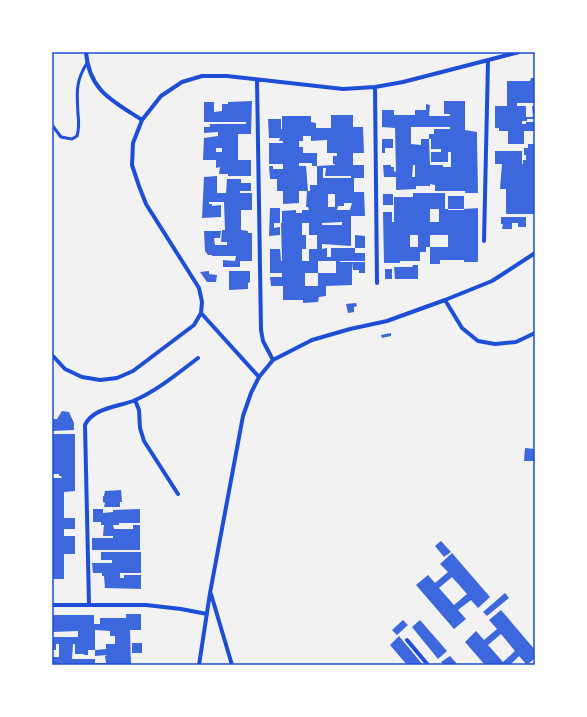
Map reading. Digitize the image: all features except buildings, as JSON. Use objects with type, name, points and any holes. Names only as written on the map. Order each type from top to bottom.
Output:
[{"type":"street","points":[[86,52],[87,63],[92,77],[100,90],[112,101],[142,120]]},
{"type":"street","points":[[52,355],[65,369],[82,377],[100,380],[117,378],[133,372],[188,330],[194,325],[201,313],[202,302],[199,288],[146,204],[132,165],[133,143],[142,120],[161,96],[182,82],[202,76],[227,76],[343,89],[375,87],[403,82],[519,52]]},
{"type":"street","points":[[484,241],[488,61]]},
{"type":"street","points":[[258,80],[261,330],[264,341],[273,360]]},
{"type":"street","points":[[375,87],[377,283]]},
{"type":"street","points":[[199,665],[210,593],[243,416],[259,376],[273,360],[312,340],[350,328],[387,321],[445,300],[492,281],[535,253]]},
{"type":"street","points":[[445,300],[462,328],[478,341],[495,344],[516,342],[535,333]]},
{"type":"street","points":[[201,313],[259,376]]},
{"type":"street","points":[[89,604],[85,425],[88,419],[95,414],[135,400],[162,385],[198,358]]},
{"type":"street","points":[[135,400],[139,410],[140,428],[144,441],[178,494]]},
{"type":"street","points":[[210,593],[232,665]]},
{"type":"street","points":[[52,605],[146,605],[207,614]]},
{"type":"street","points":[[407,640],[428,665]]},
{"type":"lane","points":[[52,125],[61,137],[72,139],[77,136],[79,126],[77,87],[80,75],[87,63]]}]
